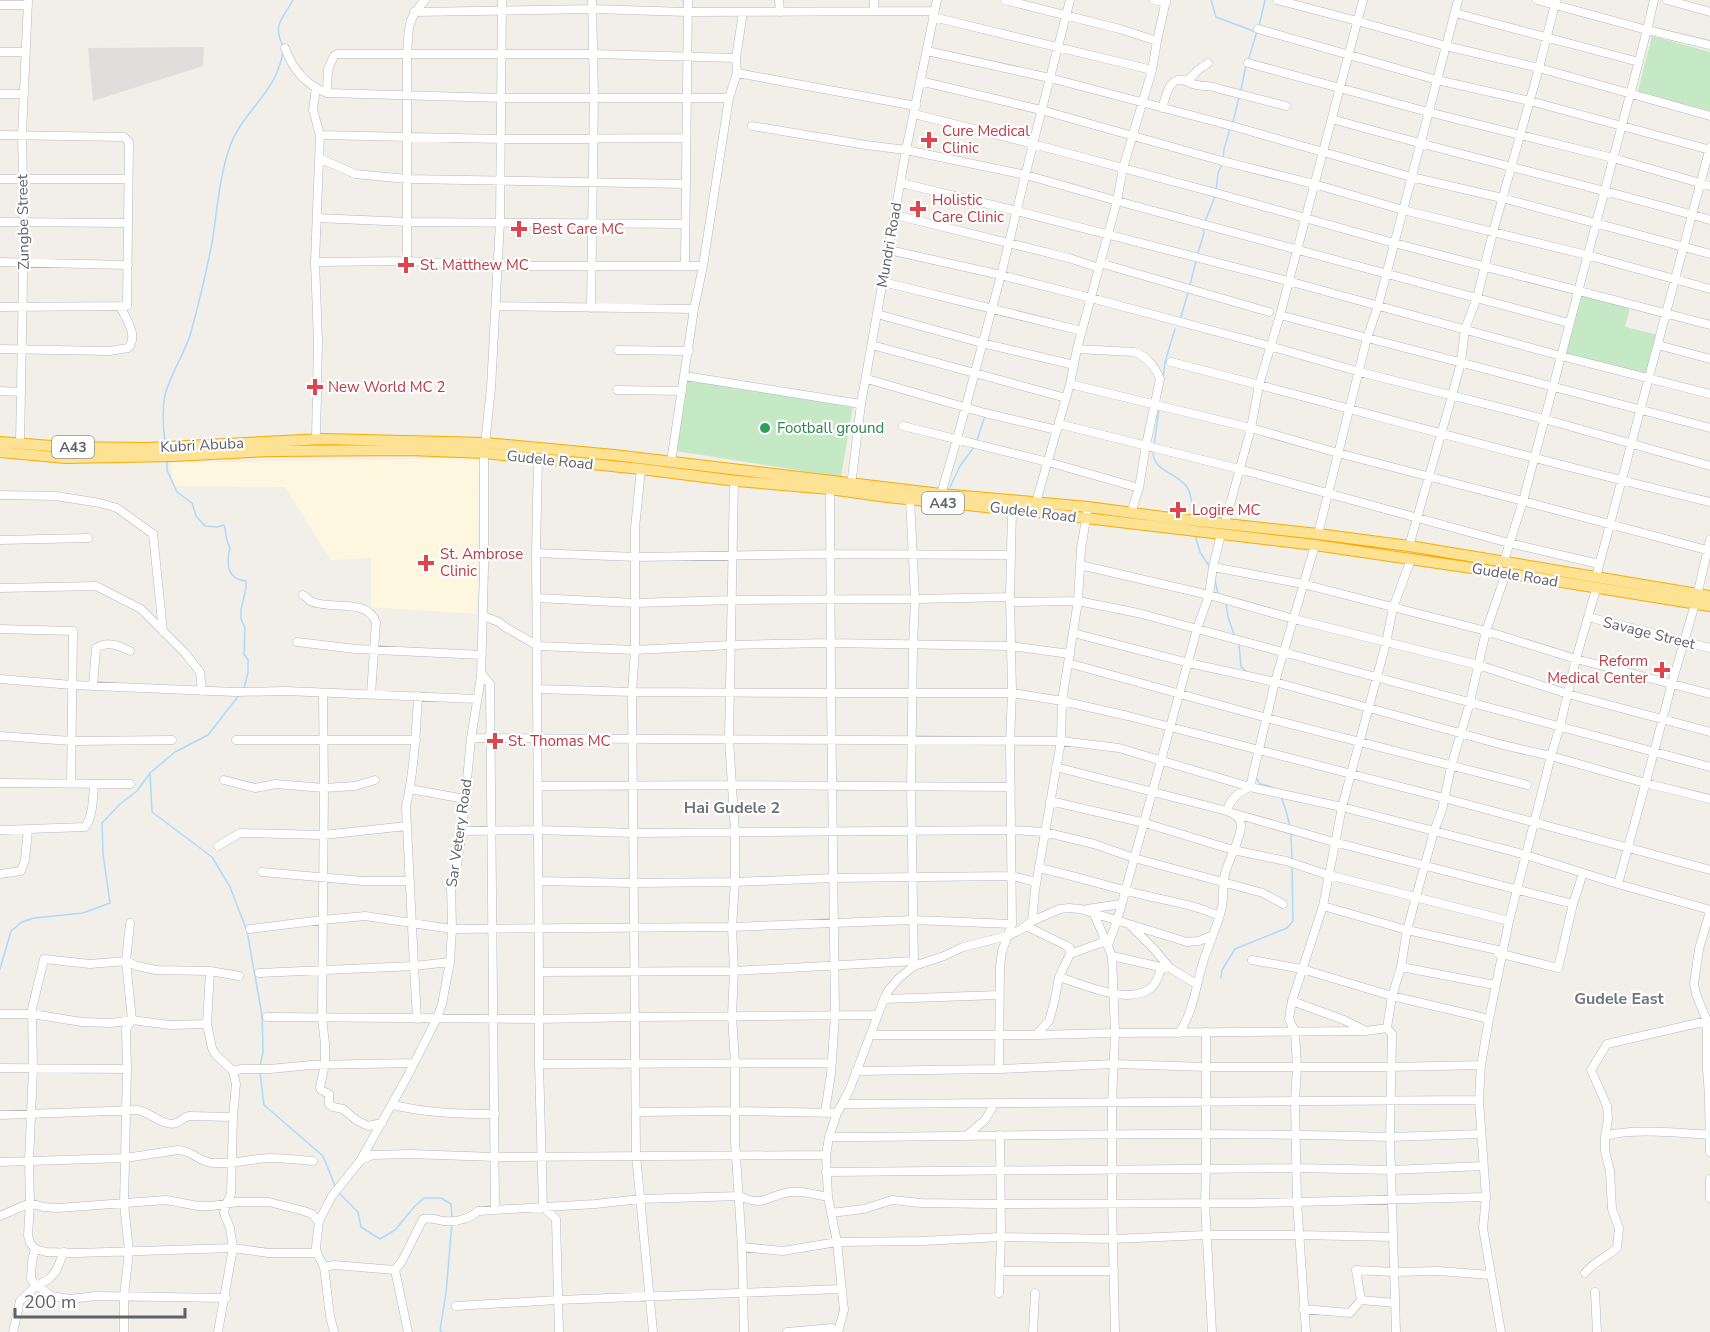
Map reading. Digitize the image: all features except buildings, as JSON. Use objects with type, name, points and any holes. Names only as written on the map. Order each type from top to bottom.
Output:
[{"type":"highway","name":"Gudele Road","points":[[258,442],[316,439],[485,448],[671,462],[851,487],[1036,502],[1221,534],[1409,546],[1504,561],[1596,583]]},
{"type":"highway","name":"A43","points":[[0,442],[146,452]]},
{"type":"highway","name":"Kubri Abuba","points":[[146,452],[173,452],[258,442]]},
{"type":"highway","name":"Gudele Road","points":[[173,452],[485,448],[538,459],[830,489],[851,487],[910,499],[1012,510],[1131,513],[1225,524],[1411,559],[1696,598],[1710,596]]},
{"type":"highway","name":"A43","points":[[0,452],[66,458],[146,452]]},
{"type":"highway","name":"Gudele Road","points":[[1696,598],[1710,606]]},
{"type":"street","points":[[407,261],[409,23],[414,12],[425,0]]},
{"type":"street","name":"Sar Vetery Road","points":[[317,1253],[316,1240],[319,1222],[332,1196],[360,1161],[393,1104],[437,1018],[450,963],[451,884],[457,865],[462,831],[482,655],[485,448],[491,388],[500,222],[502,0]]},
{"type":"street","points":[[591,308],[594,97],[592,0]]},
{"type":"street","points":[[685,266],[688,0]]},
{"type":"street","points":[[779,0],[780,12]]},
{"type":"street","points":[[874,0],[874,10]]},
{"type":"street","name":"Mundri Road","points":[[851,487],[861,404],[906,150],[937,0]]},
{"type":"street","points":[[1005,0],[1120,29],[1156,41]]},
{"type":"street","points":[[941,494],[1001,275],[1070,0]]},
{"type":"street","points":[[1036,502],[1070,384],[1077,349],[1117,201],[1123,168],[1152,70],[1156,41],[1166,1],[1154,0]]},
{"type":"street","points":[[1277,0],[1446,46],[1539,68],[1710,116]]},
{"type":"street","points":[[1225,524],[1251,428],[1259,384],[1280,315],[1363,0]]},
{"type":"street","points":[[1179,1033],[1187,1020],[1196,984],[1219,916],[1224,882],[1242,824],[1239,818],[1230,812],[1228,805],[1240,792],[1250,787],[1275,682],[1317,540],[1367,338],[1378,306],[1458,0]]},
{"type":"street","points":[[1537,0],[1556,2],[1647,30],[1710,45]]},
{"type":"street","points":[[1504,561],[1523,501],[1654,0]]},
{"type":"street","points":[[1667,0],[1710,12]]},
{"type":"street","points":[[1409,546],[1452,396],[1461,362],[1466,329],[1478,298],[1493,232],[1556,2]]},
{"type":"street","points":[[0,5],[28,3]]},
{"type":"street","name":"Zungbe Street","points":[[20,444],[24,262],[22,135],[28,3]]},
{"type":"street","points":[[414,12],[593,9],[687,12],[874,10],[934,14],[1152,70]]},
{"type":"street","points":[[671,462],[729,98],[737,73],[736,58],[743,12]]},
{"type":"street","points":[[1455,13],[1639,62]]},
{"type":"street","points":[[1258,29],[1437,80],[1530,101],[1710,149],[1599,564],[1588,617],[1509,921],[1499,951],[1481,1065],[1479,1100],[1486,1197],[1483,1228],[1501,1332]]},
{"type":"street","points":[[285,48],[292,65],[309,84],[327,93],[502,98],[729,98]]},
{"type":"street","points":[[927,51],[1050,78],[1323,151],[1411,177],[1502,198],[1710,254]]},
{"type":"street","points":[[0,52],[26,52]]},
{"type":"street","points":[[327,93],[328,69],[334,56],[346,54],[593,54],[736,58]]},
{"type":"street","points":[[1162,108],[1171,84],[1192,78],[1208,63]]},
{"type":"street","points":[[1248,63],[1428,112],[1613,158],[1710,186]]},
{"type":"street","points":[[737,73],[915,110],[1394,243],[1710,325]]},
{"type":"street","points":[[921,81],[1041,110],[1403,210],[1587,255],[1710,289]]},
{"type":"street","points":[[1186,81],[1194,85],[1211,85],[1286,106]]},
{"type":"street","points":[[316,88],[313,110],[320,135],[315,261],[318,341],[316,439]]},
{"type":"street","points":[[0,94],[24,94]]},
{"type":"street","points":[[1332,119],[1710,220]]},
{"type":"street","points":[[752,126],[906,150],[1026,175],[1569,323]]},
{"type":"street","points":[[0,135],[124,137],[129,142],[128,304],[125,306],[0,306]]},
{"type":"street","points":[[320,135],[501,139],[686,138]]},
{"type":"street","points":[[319,158],[355,174],[407,179],[686,184]]},
{"type":"street","points":[[0,179],[128,179]]},
{"type":"street","points":[[901,183],[1288,281],[1561,356],[1710,394]]},
{"type":"street","points":[[895,215],[1100,265],[1269,312]]},
{"type":"street","points":[[316,218],[408,222],[684,224]]},
{"type":"street","points":[[0,222],[128,223]]},
{"type":"street","points":[[889,250],[1091,298],[1360,372],[1544,419],[1710,466]]},
{"type":"street","points":[[315,261],[407,261],[498,266],[703,266]]},
{"type":"street","points":[[0,262],[128,265]]},
{"type":"street","points":[[883,282],[1082,331]]},
{"type":"street","points":[[0,349],[110,351],[128,348],[133,341],[133,336],[120,306]]},
{"type":"street","points":[[496,306],[694,309]]},
{"type":"street","points":[[877,314],[1074,365]]},
{"type":"street","points":[[1280,315],[1710,428]]},
{"type":"street","points":[[872,345],[1066,398]]},
{"type":"street","points":[[1658,345],[1710,359]]},
{"type":"street","points":[[1077,349],[1141,354],[1156,370],[1160,379],[1139,488],[1131,513]]},
{"type":"street","points":[[618,350],[689,351]]},
{"type":"street","points":[[1171,362],[1621,481],[1710,502]]},
{"type":"street","points":[[685,376],[861,404]]},
{"type":"street","points":[[867,379],[985,413],[1146,445],[1509,543],[1599,564]]},
{"type":"street","points":[[1070,384],[1251,428],[1709,551]]},
{"type":"street","points":[[617,390],[682,391]]},
{"type":"street","points":[[0,392],[21,392]]},
{"type":"street","points":[[903,426],[1048,462],[1139,488]]},
{"type":"street","points":[[538,459],[536,552],[539,1064],[543,1207],[556,1219],[559,1332]]},
{"type":"street","points":[[641,469],[635,528],[632,692],[636,1155],[653,1332]]},
{"type":"street","points":[[734,480],[729,739],[735,833],[732,1016],[744,1332]]},
{"type":"street","points":[[825,1112],[832,1063],[835,1015],[831,786],[830,489]]},
{"type":"street","points":[[0,495],[56,496],[100,503],[117,508],[153,534],[163,631]]},
{"type":"street","points":[[787,1332],[832,1329],[838,1332],[844,1310],[837,1242],[828,1197],[826,1155],[829,1137],[884,999],[899,978],[914,964],[911,740],[915,598],[910,499]]},
{"type":"street","points":[[999,1069],[999,995],[1002,951],[1012,924],[1010,600],[1012,510]]},
{"type":"street","points":[[1029,923],[1061,741],[1062,701],[1078,601],[1087,512]]},
{"type":"street","points":[[1070,954],[1107,943],[1117,921],[1197,629],[1209,595],[1221,534]]},
{"type":"street","points":[[0,540],[88,538]]},
{"type":"street","points":[[1618,884],[1671,683],[1709,551],[1710,540]]},
{"type":"street","points":[[536,552],[636,557],[830,554],[1011,555]]},
{"type":"street","points":[[1306,1332],[1297,1202],[1295,1101],[1297,1067],[1295,1032],[1289,1019],[1292,1000],[1323,906],[1342,807],[1394,608],[1411,559]]},
{"type":"street","points":[[1080,565],[1209,595],[1386,643],[1478,665],[1568,694],[1710,732]]},
{"type":"street","points":[[1213,567],[1304,584],[1710,694]]},
{"type":"street","points":[[1396,1332],[1390,1137],[1392,1034],[1387,1028],[1407,930],[1434,831],[1442,810],[1486,632],[1506,573]]},
{"type":"street","points":[[0,588],[96,586],[141,609],[200,672],[202,691]]},
{"type":"street","points":[[303,595],[319,603],[358,607],[373,615],[376,622],[371,693]]},
{"type":"street","points":[[537,598],[635,603],[915,598],[1078,601],[1138,613],[1284,651],[1710,767]]},
{"type":"street","points":[[483,616],[499,622],[537,646],[634,650],[830,643],[1011,646],[1069,659],[1180,694],[1267,718],[1527,785]]},
{"type":"street","name":"Savage Street","points":[[1588,617],[1710,648]]},
{"type":"street","points":[[0,629],[73,631],[71,784]]},
{"type":"street","points":[[1073,633],[1189,663],[1275,682],[1368,709],[1710,799]]},
{"type":"street","points":[[297,642],[374,650],[482,655]]},
{"type":"street","points":[[93,686],[96,648],[113,644],[130,651]]},
{"type":"street","points":[[481,673],[490,684],[495,1210]]},
{"type":"street","points":[[0,679],[72,685],[242,693],[286,691],[371,693],[477,699]]},
{"type":"street","points":[[537,689],[730,693],[1012,693],[1062,701],[1170,727],[1710,870]]},
{"type":"street","points":[[323,693],[322,1018],[325,1064],[320,1087],[329,1094],[329,1104],[333,1107],[343,1109],[368,1126],[382,1123]]},
{"type":"street","points":[[417,1019],[410,922],[406,807],[416,740],[418,696]]},
{"type":"street","points":[[0,736],[72,741],[172,740]]},
{"type":"street","points":[[471,738],[1061,741],[1119,748],[1250,787],[1342,807],[1526,855],[1710,911],[1699,949],[1694,984],[1707,1021],[1710,1152]]},
{"type":"street","points":[[236,740],[416,740]]},
{"type":"street","points":[[1056,767],[1573,904]]},
{"type":"street","points":[[224,780],[255,788],[276,784],[324,788],[355,786],[375,780]]},
{"type":"street","points":[[0,783],[130,784]]},
{"type":"street","points":[[0,830],[85,827],[91,813],[94,784]]},
{"type":"street","points":[[538,786],[1011,787]]},
{"type":"street","points":[[410,789],[465,798]]},
{"type":"street","points":[[1050,801],[1145,823],[1233,850],[1286,861],[1328,875],[1509,921]]},
{"type":"street","points":[[218,846],[240,833],[323,835],[408,826]]},
{"type":"street","points":[[0,874],[21,871],[25,860],[28,829]]},
{"type":"street","points":[[462,831],[735,833],[1011,830],[1044,832],[1094,844],[1134,858],[1263,893],[1283,904]]},
{"type":"street","points":[[1038,868],[1204,909],[1219,916]]},
{"type":"street","points":[[262,872],[363,881],[410,881]]},
{"type":"street","points":[[1323,906],[1558,968],[1583,873]]},
{"type":"street","points":[[538,881],[735,882],[1012,876],[1036,882]]},
{"type":"street","points":[[539,972],[734,970],[914,964],[944,956],[963,947],[1007,936],[1060,909],[1094,909],[1121,904]]},
{"type":"street","points":[[1080,909],[1187,942],[1199,942],[1211,936]]},
{"type":"street","points":[[1094,914],[1112,956],[1115,1033],[1112,1103],[1114,1332]]},
{"type":"street","points":[[250,929],[365,916],[452,929],[732,927],[913,921],[1012,924]]},
{"type":"street","points":[[124,1332],[124,1296],[129,1251],[124,1204],[126,1029],[132,1020],[126,961],[130,923]]},
{"type":"street","points":[[1029,923],[1070,948],[1070,954],[1059,977],[1049,1021],[1036,1035]]},
{"type":"street","points":[[1130,925],[1154,949],[1165,968]]},
{"type":"street","points":[[1112,956],[1165,968],[1196,984]]},
{"type":"street","points":[[239,976],[210,971],[156,970],[126,961],[90,964],[44,959],[34,994],[32,1014],[33,1069],[28,1235],[30,1243],[35,1248],[46,1251],[64,1252],[233,1248],[269,1253],[317,1253],[324,1267],[334,1332]]},
{"type":"street","points":[[1252,960],[1302,969],[1392,996],[1489,1019]]},
{"type":"street","points":[[259,973],[450,963]]},
{"type":"street","points":[[1401,967],[1495,985]]},
{"type":"street","points":[[1059,977],[1113,994],[1140,993],[1150,989],[1157,982],[1165,968]]},
{"type":"street","points":[[210,971],[207,1024],[215,1054],[233,1071],[236,1084],[232,1117],[231,1194],[224,1213],[230,1227],[233,1248],[226,1298],[218,1332]]},
{"type":"street","points":[[884,999],[999,995]]},
{"type":"street","points":[[1292,1000],[1366,1031]]},
{"type":"street","points":[[0,1014],[32,1014],[82,1023],[132,1020],[170,1025],[207,1024]]},
{"type":"street","points":[[267,1017],[540,1019],[878,1015]]},
{"type":"street","points":[[1585,1273],[1591,1265],[1617,1248],[1619,1228],[1612,1209],[1611,1171],[1605,1151],[1608,1119],[1606,1107],[1591,1070],[1607,1044],[1707,1021]]},
{"type":"street","points":[[871,1035],[1295,1032],[1366,1031],[1387,1028]]},
{"type":"street","points":[[1206,1032],[1205,1203],[1212,1332]]},
{"type":"street","points":[[233,1071],[325,1064],[414,1063]]},
{"type":"street","points":[[539,1064],[832,1063]]},
{"type":"street","points":[[856,1071],[999,1069],[1115,1064],[1207,1067],[1481,1065]]},
{"type":"street","points":[[0,1068],[127,1069]]},
{"type":"street","points":[[843,1104],[1479,1100]]},
{"type":"street","points":[[965,1136],[985,1120],[995,1103]]},
{"type":"street","points":[[393,1104],[417,1111],[495,1114]]},
{"type":"street","points":[[0,1115],[142,1110],[173,1124],[189,1116],[232,1117]]},
{"type":"street","points":[[636,1112],[837,1113]]},
{"type":"street","points":[[1605,1136],[1617,1132],[1710,1135]]},
{"type":"street","points":[[829,1137],[1296,1134],[1390,1137],[1480,1134]]},
{"type":"street","points":[[999,1293],[1000,1135]]},
{"type":"street","points":[[0,1162],[125,1158],[171,1150],[185,1150],[207,1162],[232,1163],[270,1158],[313,1161]]},
{"type":"street","points":[[360,1161],[372,1155],[401,1154],[495,1157],[826,1155]]},
{"type":"street","points":[[826,1172],[1297,1168],[1391,1170],[1483,1166]]},
{"type":"street","points":[[1710,1179],[1710,1198]]},
{"type":"street","points":[[395,1269],[402,1261],[423,1220],[434,1218],[444,1221],[466,1218],[478,1211],[641,1199],[740,1196],[759,1202],[789,1192],[828,1197]]},
{"type":"street","points":[[831,1214],[864,1209],[892,1200],[921,1203],[990,1204],[1205,1203],[1486,1197]]},
{"type":"street","points":[[0,1216],[30,1203],[42,1207],[58,1208],[166,1200],[198,1206],[251,1201],[269,1202],[304,1211],[312,1214],[319,1222]]},
{"type":"street","points":[[742,1246],[783,1251],[837,1242],[1001,1237],[1113,1239],[1206,1235],[1393,1237]]},
{"type":"street","points":[[35,1248],[31,1279],[47,1294],[59,1298],[124,1296],[226,1298]]},
{"type":"street","points":[[13,1332],[20,1301],[50,1278],[56,1271],[64,1252]]},
{"type":"street","points":[[324,1267],[395,1269]]},
{"type":"street","points":[[395,1269],[408,1332]]},
{"type":"street","points":[[1000,1270],[1114,1271]]},
{"type":"street","points":[[1303,1309],[1350,1312],[1360,1300],[1356,1270],[1438,1271],[1491,1275]]},
{"type":"street","points":[[456,1306],[841,1289]]},
{"type":"street","points":[[1595,1292],[1597,1332]]},
{"type":"street","points":[[1033,1332],[1035,1293]]},
{"type":"street","points":[[1360,1300],[1395,1303]]},
{"type":"shaded area","points":[[204,47],[203,66],[93,101],[88,48]]},
{"type":"shaded area","points":[[479,458],[477,614],[371,607],[371,558],[331,560],[285,487],[174,486],[170,463]]},
{"type":"green space","points":[[1652,36],[1710,52],[1710,111],[1637,94]]},
{"type":"green space","points":[[1583,292],[1630,307],[1625,327],[1659,335],[1648,378],[1565,356]]},
{"type":"green space","name":"Football ground","points":[[688,378],[853,405],[841,477],[676,451]]},
{"type":"waterway","points":[[283,46],[279,32],[280,22],[293,0]]},
{"type":"waterway","points":[[1211,0],[1216,17],[1256,32]]},
{"type":"waterway","points":[[1259,26],[1265,0]]},
{"type":"waterway","points":[[1248,61],[1257,31]]},
{"type":"waterway","points":[[165,441],[163,418],[165,395],[194,321],[212,243],[229,149],[242,123],[274,78],[283,50]]},
{"type":"waterway","points":[[1241,90],[1246,65]]},
{"type":"waterway","points":[[1233,122],[1239,97]]},
{"type":"waterway","points":[[1223,159],[1230,129]]},
{"type":"waterway","points":[[1216,191],[1218,173],[1222,164]]},
{"type":"waterway","points":[[1205,222],[1215,196]]},
{"type":"waterway","points":[[1198,253],[1204,233],[1203,227]]},
{"type":"waterway","points":[[1190,285],[1196,261]]},
{"type":"waterway","points":[[1180,320],[1188,293]]},
{"type":"waterway","points":[[1163,378],[1165,362],[1175,329]]},
{"type":"waterway","points":[[1161,392],[1163,382]]},
{"type":"waterway","points":[[1154,446],[1159,409]]},
{"type":"waterway","points":[[977,440],[985,416]]},
{"type":"waterway","points":[[950,487],[960,466],[974,447]]},
{"type":"waterway","points":[[1153,450],[1156,463],[1187,487],[1191,497],[1192,515]]},
{"type":"waterway","points":[[167,461],[167,470],[177,492],[192,503],[196,516],[205,526],[224,525],[230,548],[229,570],[235,578],[246,581],[241,610],[241,619],[245,628],[244,654],[248,660],[248,673],[244,688]]},
{"type":"waterway","points":[[1195,535],[1200,552],[1209,566]]},
{"type":"waterway","points":[[1215,581],[1218,594]]},
{"type":"waterway","points":[[1226,604],[1235,637]]},
{"type":"waterway","points":[[1239,644],[1241,667],[1247,672]]},
{"type":"waterway","points":[[1272,707],[1277,691]]},
{"type":"waterway","points":[[0,969],[11,931],[22,922],[34,918],[83,913],[110,903],[103,854],[102,823],[120,804],[137,791],[150,773],[175,752],[208,735],[240,694]]},
{"type":"waterway","points":[[150,774],[152,812],[212,857],[230,887],[247,931],[262,1015],[263,1052],[260,1066]]},
{"type":"waterway","points":[[1256,778],[1260,784],[1274,789]]},
{"type":"waterway","points":[[1281,796],[1290,826]]},
{"type":"waterway","points":[[1291,834],[1292,859]]},
{"type":"waterway","points":[[1221,978],[1222,970],[1235,949],[1287,928],[1293,921],[1292,867]]},
{"type":"waterway","points":[[260,1073],[264,1105],[323,1156],[335,1186]]},
{"type":"waterway","points":[[339,1193],[358,1212],[361,1227],[380,1239],[395,1230],[424,1198],[441,1198],[451,1204],[452,1219]]},
{"type":"waterway","points":[[442,1332],[440,1330],[446,1293],[452,1223]]},
{"type":"place","name":"Cure Medical Clinic","points":[[929,140]]},
{"type":"place","name":"Holistic Care Clinic","points":[[918,209]]},
{"type":"place","name":"Best Care MC","points":[[519,229]]},
{"type":"place","name":"St. Matthew MC","points":[[406,265]]},
{"type":"place","name":"New World MC 2","points":[[315,387]]},
{"type":"place","name":"Football ground","points":[[765,428]]},
{"type":"place","name":"Logire MC","points":[[1178,510]]},
{"type":"place","name":"St. Ambrose Clinic","points":[[426,563]]},
{"type":"place","name":"Reform Medical Center","points":[[1662,670]]},
{"type":"place","name":"St. Thomas MC","points":[[495,741]]},
{"type":"district","name":"Hai Gudele 2","points":[[732,807]]},
{"type":"district","name":"Gudele East","points":[[1619,998]]}]
